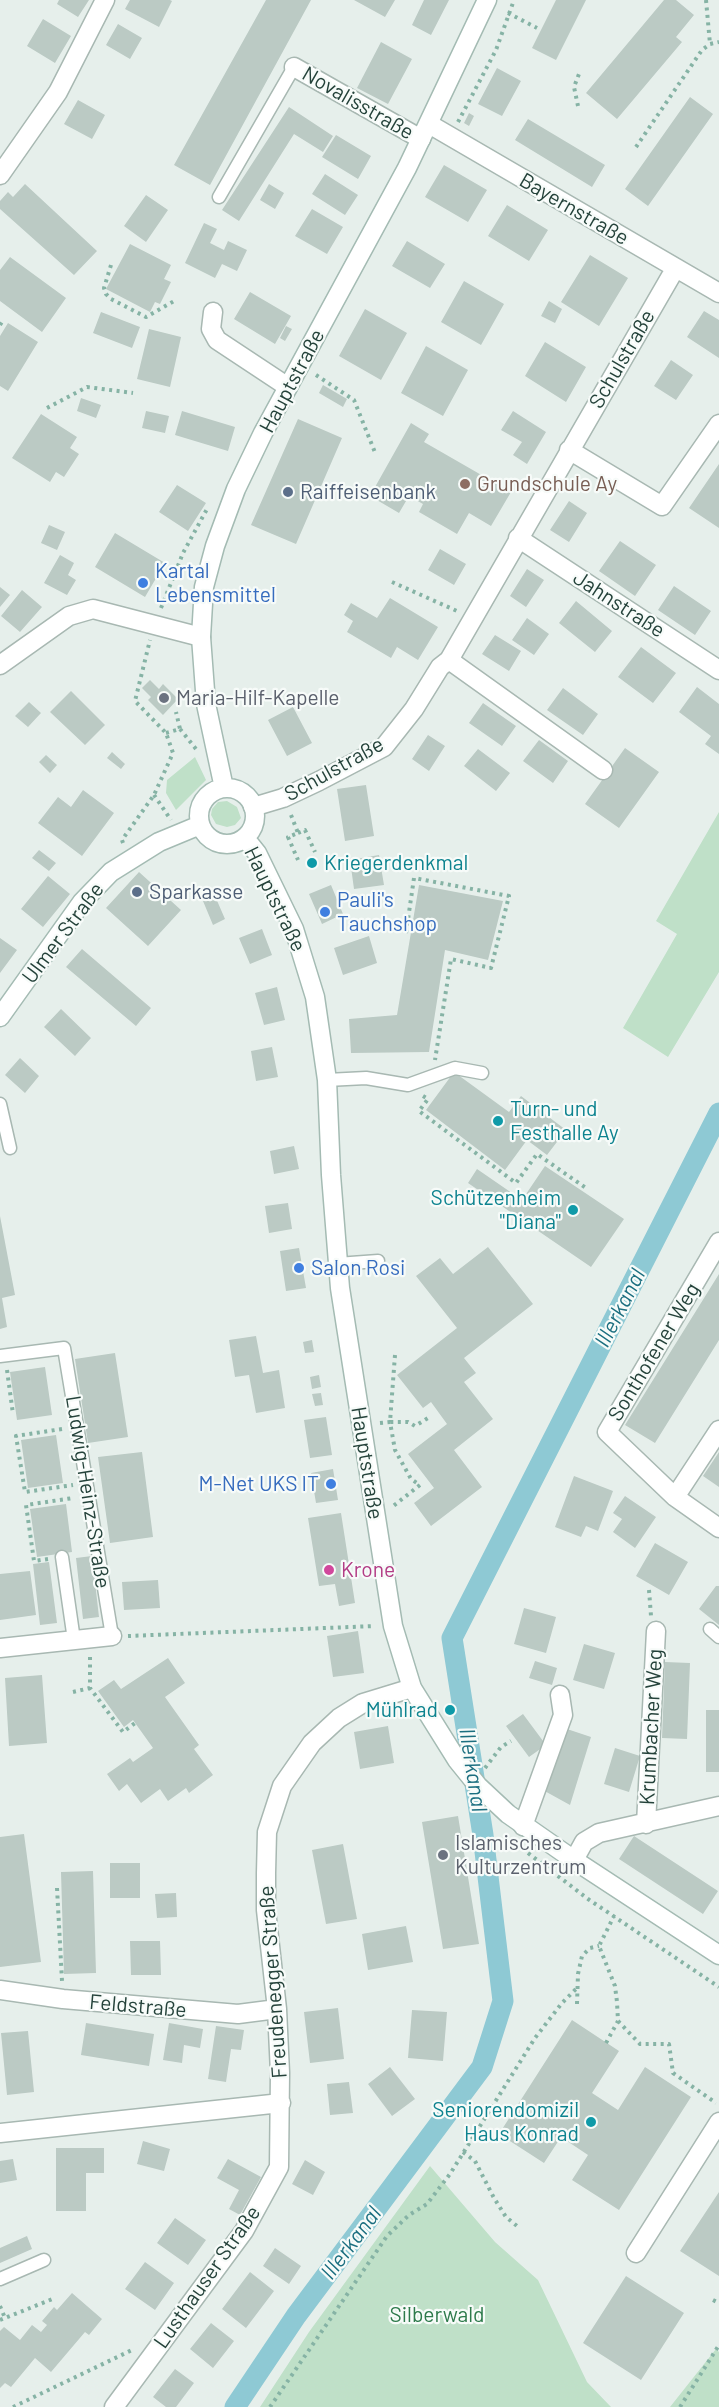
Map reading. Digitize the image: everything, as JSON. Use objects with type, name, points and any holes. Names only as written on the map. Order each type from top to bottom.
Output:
[{"type":"street","points":[[0,174],[57,92],[105,0]]},
{"type":"street","name":"Hauptstraße","points":[[224,788],[206,704],[201,637],[204,587],[215,546],[236,489],[425,131],[487,0]]},
{"type":"street","name":"Novalisstraße","points":[[294,67],[425,131]]},
{"type":"street","name":"Bayernstraße","points":[[425,131],[451,137],[719,293]]},
{"type":"street","name":"Schulstraße","points":[[254,807],[283,798],[384,747],[414,709],[440,667],[449,660],[675,268]]},
{"type":"street","points":[[213,312],[211,329],[217,340],[288,387]]},
{"type":"street","points":[[569,450],[662,506],[719,424]]},
{"type":"street","name":"Jahnstraße","points":[[518,538],[719,670]]},
{"type":"street","points":[[0,665],[69,616],[93,609],[201,637]]},
{"type":"street","points":[[449,660],[603,770]]},
{"type":"street","points":[[224,788],[242,792],[254,807],[254,825],[245,838],[235,843],[222,844],[208,838],[200,825],[199,811],[206,797],[217,789],[224,788]]},
{"type":"street","name":"Ulmer Straße","points":[[0,1017],[88,895],[111,872],[159,842],[200,825]]},
{"type":"street","name":"Hauptstraße","points":[[245,838],[257,854],[299,942],[315,997],[327,1080],[337,1264],[393,1626],[412,1688],[436,1729],[478,1786],[508,1814],[719,1955]]},
{"type":"street","name":"Sonthofener Weg","points":[[675,1497],[606,1432],[719,1242]]},
{"type":"street","points":[[719,1430],[675,1497],[719,1527]]},
{"type":"street","name":"Krumbacher Weg","points":[[646,1824],[656,1631]]},
{"type":"street","points":[[0,1648],[112,1636]]},
{"type":"street","name":"Freudenegger Straße","points":[[0,2133],[281,2103],[277,2009],[266,1910],[267,1832],[282,1786],[312,1743],[339,1718],[363,1703],[412,1688]]},
{"type":"street","points":[[523,1826],[563,1715],[560,1695]]},
{"type":"street","points":[[574,1860],[584,1842],[599,1833],[719,1806]]},
{"type":"street","name":"Feldstraße","points":[[0,1990],[63,1999],[238,2014],[277,2009]]},
{"type":"street","name":"Lusthauser Straße","points":[[114,2407],[244,2231],[279,2167],[281,2103]]},
{"type":"street","points":[[636,2253],[719,2122]]},
{"type":"lane","points":[[219,197],[294,67]]},
{"type":"lane","points":[[327,1080],[366,1078],[408,1085],[455,1068],[482,1072]]},
{"type":"lane","points":[[0,1104],[10,1148]]},
{"type":"lane","points":[[337,1264],[378,1261]]},
{"type":"lane","name":"Ludwig-Heinz-Straße","points":[[2,1356],[64,1348],[112,1636]]},
{"type":"lane","points":[[62,1557],[82,1639]]},
{"type":"lane","points":[[0,2279],[44,2260]]},
{"type":"path","points":[[451,137],[496,50],[514,0]]},
{"type":"path","points":[[706,0],[710,44]]},
{"type":"path","points":[[508,13],[537,28]]},
{"type":"path","points":[[636,147],[702,50],[710,44],[719,42]]},
{"type":"path","points":[[578,106],[574,87],[579,74]]},
{"type":"path","points":[[111,265],[104,288],[111,299],[146,317],[176,300]]},
{"type":"path","points":[[300,365],[354,400],[376,455]]},
{"type":"path","points":[[47,408],[87,387],[134,393]]},
{"type":"path","points":[[392,582],[436,603],[473,617]]},
{"type":"path","points":[[166,733],[180,729],[176,712]]},
{"type":"path","points":[[154,795],[180,833]]},
{"type":"path","points":[[283,798],[298,833]]},
{"type":"path","points":[[298,860],[288,837],[305,830],[315,852]]},
{"type":"path","points":[[406,933],[414,878],[509,896],[491,968],[452,959],[433,1076]]},
{"type":"path","points":[[408,1085],[428,1099],[419,1111],[516,1183],[537,1154],[586,1188]]},
{"type":"path","points":[[374,1510],[393,1507],[420,1485],[411,1479],[395,1450],[390,1422],[395,1355]]},
{"type":"path","points":[[2,1356],[13,1414]]},
{"type":"path","points":[[361,1425],[408,1422],[415,1426],[428,1418]]},
{"type":"path","points":[[78,1426],[16,1437],[24,1492],[88,1489]]},
{"type":"path","points":[[62,1557],[34,1560],[26,1505],[88,1489]]},
{"type":"path","points":[[649,1590],[651,1617],[656,1631]]},
{"type":"path","points":[[112,1636],[393,1626]]},
{"type":"path","points":[[82,1639],[90,1688],[123,1732],[135,1723]]},
{"type":"path","points":[[73,1692],[90,1688]]},
{"type":"path","points":[[489,1764],[501,1747],[511,1741]]},
{"type":"path","points":[[521,1847],[614,1917],[719,1987]]},
{"type":"path","points":[[57,1888],[63,1999]]},
{"type":"path","points":[[606,2043],[618,2021],[615,1986],[599,1946],[628,1896]]},
{"type":"path","points":[[577,2004],[582,1956],[590,1947],[599,1946]]},
{"type":"path","points":[[270,2407],[387,2236],[409,2215],[427,2204],[450,2174],[535,2038],[562,2003],[577,1988]]},
{"type":"path","points":[[618,2021],[640,2044],[669,2044],[673,2073],[719,2105]]},
{"type":"path","points":[[463,2152],[475,2161],[506,2217],[517,2226]]},
{"type":"path","points":[[0,2320],[55,2298]]},
{"type":"path","points":[[713,2300],[719,2303]]},
{"type":"path","points":[[0,2306],[5,2318]]},
{"type":"path","points":[[680,2407],[719,2345]]},
{"type":"path","points":[[14,2407],[139,2346]]},
{"type":"green space","points":[[195,757],[206,780],[176,810],[166,793],[167,780]]},
{"type":"green space","points":[[227,801],[237,807],[241,818],[235,825],[227,827],[216,824],[211,815],[212,809],[218,802]]},
{"type":"green space","points":[[719,812],[719,972],[668,1057],[623,1028],[677,934],[656,921]]},
{"type":"green space","name":"Silberwald","points":[[430,2166],[495,2242],[538,2280],[587,2382],[611,2407],[260,2407],[309,2332]]},
{"type":"green space","points":[[716,2349],[719,2352],[719,2407],[670,2407]]},
{"type":"building","points":[[59,0],[89,0],[78,17],[57,4]]},
{"type":"building","points":[[130,0],[172,1],[159,27],[125,9]]},
{"type":"building","points":[[266,0],[311,0],[210,185],[174,165]]},
{"type":"building","points":[[354,0],[395,0],[385,17]]},
{"type":"building","points":[[424,0],[449,0],[431,35],[412,25]]},
{"type":"building","points":[[556,0],[586,0],[556,60],[532,48]]},
{"type":"building","points":[[664,0],[676,0],[694,15],[676,37],[682,42],[617,119],[586,93]]},
{"type":"building","points":[[43,19],[71,36],[55,63],[27,46]]},
{"type":"building","points":[[118,24],[142,38],[130,59],[106,45]]},
{"type":"building","points":[[381,42],[412,59],[388,104],[357,88]]},
{"type":"building","points":[[497,68],[521,81],[502,116],[478,104]]},
{"type":"building","points":[[690,97],[713,114],[648,206],[625,189]]},
{"type":"building","points":[[78,100],[105,115],[92,139],[64,124]]},
{"type":"building","points":[[289,107],[333,136],[323,152],[294,134],[239,221],[222,210]]},
{"type":"building","points":[[469,113],[474,116],[469,126],[464,123]]},
{"type":"building","points":[[528,119],[605,165],[592,187],[515,140]]},
{"type":"building","points":[[336,135],[371,156],[358,179],[322,157]]},
{"type":"building","points":[[444,165],[487,190],[468,222],[425,197]]},
{"type":"building","points":[[325,174],[358,195],[345,215],[312,194]]},
{"type":"building","points":[[25,184],[97,251],[74,275],[0,209],[0,201],[8,192],[13,197]]},
{"type":"building","points":[[269,184],[284,193],[275,209],[260,200]]},
{"type":"building","points":[[146,195],[168,210],[146,242],[124,226]]},
{"type":"building","points":[[507,205],[548,230],[529,261],[488,236]]},
{"type":"building","points":[[312,209],[343,227],[327,254],[295,236]]},
{"type":"building","points":[[204,223],[217,229],[210,243],[224,250],[228,241],[247,250],[237,271],[222,264],[215,278],[185,263]]},
{"type":"building","points":[[407,241],[445,264],[430,288],[392,266]]},
{"type":"building","points":[[130,244],[171,265],[164,279],[171,282],[160,304],[155,302],[150,312],[106,289]]},
{"type":"building","points":[[590,255],[628,278],[599,326],[561,302]]},
{"type":"building","points":[[10,257],[66,298],[42,332],[0,301],[0,270]]},
{"type":"building","points":[[464,281],[504,304],[481,345],[441,322]]},
{"type":"building","points":[[250,292],[291,316],[275,344],[234,319]]},
{"type":"building","points":[[549,301],[562,309],[555,323],[541,316]]},
{"type":"building","points":[[365,309],[407,333],[381,380],[339,356]]},
{"type":"building","points":[[704,311],[719,320],[719,358],[687,337]]},
{"type":"building","points":[[101,312],[140,327],[132,348],[93,333]]},
{"type":"building","points":[[8,323],[38,342],[8,391],[0,386],[0,336]]},
{"type":"building","points":[[286,326],[292,329],[285,341],[280,338]]},
{"type":"building","points":[[149,329],[181,337],[170,387],[137,379]]},
{"type":"building","points":[[545,342],[586,367],[566,402],[525,376]]},
{"type":"building","points":[[426,346],[468,370],[443,416],[401,393]]},
{"type":"building","points":[[671,360],[693,375],[676,400],[654,386]]},
{"type":"building","points":[[323,385],[347,399],[343,407],[319,393]]},
{"type":"building","points":[[81,398],[101,405],[96,418],[77,411]]},
{"type":"building","points":[[146,411],[169,416],[165,433],[142,428]]},
{"type":"building","points":[[182,411],[235,427],[228,451],[175,435]]},
{"type":"building","points":[[513,411],[546,432],[527,464],[513,455],[522,442],[501,430]]},
{"type":"building","points":[[41,414],[77,437],[70,448],[79,454],[64,477],[56,472],[50,482],[12,458]]},
{"type":"building","points":[[298,419],[342,438],[296,544],[251,525]]},
{"type":"building","points":[[411,423],[429,434],[424,442],[511,492],[491,526],[469,513],[457,534],[419,512],[423,504],[409,496],[399,513],[370,496]]},
{"type":"building","points":[[719,464],[719,528],[689,508]]},
{"type":"building","points":[[177,485],[206,503],[188,531],[159,512]]},
{"type":"building","points":[[569,501],[587,513],[569,542],[550,530]]},
{"type":"building","points":[[49,525],[65,532],[57,550],[41,543]]},
{"type":"building","points":[[115,533],[165,563],[145,597],[95,567]]},
{"type":"building","points":[[620,541],[656,565],[635,596],[599,571]]},
{"type":"building","points":[[440,549],[466,564],[454,585],[428,570]]},
{"type":"building","points":[[60,555],[74,563],[68,575],[76,580],[67,595],[44,583]]},
{"type":"building","points":[[527,569],[544,580],[526,607],[510,596]]},
{"type":"building","points":[[674,586],[711,611],[695,635],[658,610]]},
{"type":"building","points":[[0,587],[10,595],[0,607]]},
{"type":"building","points":[[22,590],[42,607],[20,632],[1,616]]},
{"type":"building","points":[[390,598],[438,627],[418,660],[397,647],[391,658],[347,632],[353,621],[344,615],[351,603],[377,618]]},
{"type":"building","points":[[576,601],[612,631],[595,652],[559,623]]},
{"type":"building","points":[[527,618],[549,634],[534,655],[512,640]]},
{"type":"building","points":[[495,635],[521,651],[509,671],[482,654]]},
{"type":"building","points":[[641,647],[676,673],[653,703],[618,677]]},
{"type":"building","name":"Maria-Hilf-Kapelle","points":[[150,680],[159,689],[163,684],[178,699],[163,715],[148,700],[151,697],[142,688]]},
{"type":"building","points":[[697,687],[719,704],[719,754],[705,744],[711,736],[679,712]]},
{"type":"building","points":[[563,688],[598,714],[583,735],[547,710]]},
{"type":"building","points":[[71,691],[105,725],[85,745],[50,712]]},
{"type":"building","points":[[29,702],[41,713],[28,727],[15,716]]},
{"type":"building","points":[[483,703],[516,726],[502,746],[469,723]]},
{"type":"building","points":[[293,707],[312,743],[287,756],[268,720]]},
{"type":"building","points":[[428,735],[445,746],[429,771],[412,759]]},
{"type":"building","points":[[539,740],[568,761],[553,783],[523,761]]},
{"type":"building","points":[[625,748],[659,772],[619,828],[585,804]]},
{"type":"building","points":[[478,749],[510,773],[496,791],[464,766]]},
{"type":"building","points":[[112,752],[125,764],[121,769],[107,758]]},
{"type":"building","points":[[46,755],[57,765],[50,773],[39,762]]},
{"type":"building","points":[[366,785],[374,836],[345,841],[337,789]]},
{"type":"building","points":[[83,790],[114,813],[82,856],[38,823],[58,797],[71,807]]},
{"type":"building","points":[[39,850],[56,863],[49,871],[32,858]]},
{"type":"building","points":[[379,855],[384,885],[354,889],[350,860]]},
{"type":"building","points":[[139,872],[181,910],[148,946],[106,908]]},
{"type":"building","points":[[48,876],[70,894],[43,927],[21,909]]},
{"type":"building","points":[[331,885],[343,914],[322,924],[309,894]]},
{"type":"building","points":[[419,885],[503,901],[488,960],[445,950],[429,1052],[351,1053],[349,1019],[397,1015]]},
{"type":"building","points":[[215,896],[225,919],[213,925],[203,901]]},
{"type":"building","points":[[262,929],[272,955],[250,964],[239,938]]},
{"type":"building","points":[[369,936],[377,963],[343,975],[334,948]]},
{"type":"building","points":[[0,938],[17,950],[0,973]]},
{"type":"building","points":[[82,949],[151,1008],[136,1026],[66,967]]},
{"type":"building","points":[[277,987],[285,1020],[264,1025],[255,993]]},
{"type":"building","points":[[61,1009],[91,1038],[75,1056],[44,1027]]},
{"type":"building","points":[[272,1047],[278,1077],[256,1081],[251,1051]]},
{"type":"building","points":[[20,1058],[39,1076],[25,1093],[5,1075]]},
{"type":"building","name":"Turn- und Festhalle Ay","points":[[454,1072],[509,1112],[521,1096],[566,1130],[547,1155],[527,1140],[505,1170],[426,1110]]},
{"type":"building","points":[[294,1146],[299,1169],[274,1174],[270,1151]]},
{"type":"building","name":"Schützenheim \"Diana\"","points":[[545,1166],[624,1219],[591,1267],[468,1183],[477,1169],[522,1200]]},
{"type":"building","points":[[288,1203],[292,1229],[269,1233],[265,1206]]},
{"type":"building","points":[[0,1216],[15,1295],[2,1298],[7,1327],[0,1329]]},
{"type":"building","points":[[488,1247],[533,1304],[464,1358],[476,1373],[464,1382],[493,1419],[454,1450],[482,1487],[431,1526],[414,1503],[434,1488],[408,1454],[447,1424],[431,1402],[423,1408],[397,1375],[457,1328],[416,1276],[440,1258],[453,1274]]},
{"type":"building","points":[[299,1248],[306,1288],[286,1291],[280,1251]]},
{"type":"building","points":[[719,1274],[719,1340],[655,1443],[625,1425]]},
{"type":"building","points":[[256,1336],[263,1373],[279,1370],[285,1408],[256,1413],[249,1375],[235,1377],[229,1340]]},
{"type":"building","points":[[312,1340],[314,1352],[305,1353],[303,1342]]},
{"type":"building","points":[[115,1353],[128,1437],[88,1443],[75,1359]]},
{"type":"building","points":[[45,1367],[52,1415],[17,1420],[10,1372]]},
{"type":"building","points":[[319,1375],[321,1387],[312,1389],[310,1377]]},
{"type":"building","points":[[321,1393],[323,1405],[315,1406],[312,1394]]},
{"type":"building","points":[[326,1417],[332,1455],[310,1458],[304,1420]]},
{"type":"building","points":[[56,1435],[63,1483],[28,1488],[21,1440]]},
{"type":"building","points":[[142,1452],[153,1537],[110,1543],[98,1457]]},
{"type":"building","points":[[719,1452],[719,1487],[703,1476]]},
{"type":"building","points":[[333,1469],[338,1500],[316,1503],[311,1473]]},
{"type":"building","points":[[574,1476],[613,1491],[598,1531],[586,1526],[581,1537],[555,1527]]},
{"type":"building","points":[[625,1496],[656,1517],[635,1548],[613,1532],[622,1519],[613,1513]]},
{"type":"building","points":[[66,1504],[72,1552],[37,1557],[30,1509]]},
{"type":"building","points":[[341,1513],[355,1603],[339,1606],[335,1584],[319,1586],[308,1518]]},
{"type":"building","points":[[655,1543],[688,1562],[669,1595],[636,1576]]},
{"type":"building","points":[[92,1556],[99,1617],[83,1619],[76,1558]]},
{"type":"building","points":[[49,1562],[57,1623],[40,1625],[33,1564]]},
{"type":"building","points":[[30,1571],[36,1615],[0,1620],[0,1574]]},
{"type":"building","points":[[158,1580],[160,1608],[124,1610],[122,1582]]},
{"type":"building","points":[[716,1586],[719,1586],[719,1625],[699,1609]]},
{"type":"building","points":[[524,1608],[556,1617],[546,1653],[514,1644]]},
{"type":"building","points":[[358,1631],[364,1673],[333,1677],[327,1636]]},
{"type":"building","points":[[584,1644],[615,1653],[604,1689],[573,1680]]},
{"type":"building","points":[[168,1658],[185,1683],[165,1697],[199,1745],[194,1749],[213,1775],[189,1793],[186,1788],[168,1801],[160,1789],[141,1803],[127,1784],[119,1791],[107,1774],[130,1758],[133,1762],[153,1748],[133,1720],[124,1727],[98,1691],[114,1680],[121,1689]]},
{"type":"building","points":[[535,1661],[557,1668],[552,1685],[529,1678]]},
{"type":"building","points":[[665,1662],[690,1663],[687,1739],[662,1738]]},
{"type":"building","points":[[42,1675],[47,1743],[9,1746],[5,1678]]},
{"type":"building","points":[[706,1710],[719,1710],[719,1772],[706,1772]]},
{"type":"building","points":[[523,1714],[546,1745],[529,1757],[506,1726]]},
{"type":"building","points":[[388,1726],[394,1763],[360,1769],[354,1732]]},
{"type":"building","points":[[561,1727],[591,1737],[570,1805],[541,1789]]},
{"type":"building","points":[[615,1748],[640,1756],[629,1792],[604,1784]]},
{"type":"building","points":[[458,1816],[479,1944],[443,1949],[422,1822]]},
{"type":"building","points":[[24,1834],[41,1962],[0,1967],[0,1837]]},
{"type":"building","points":[[634,1836],[718,1891],[703,1914],[619,1859]]},
{"type":"building","points":[[343,1844],[357,1919],[326,1924],[312,1850]]},
{"type":"building","points":[[110,1863],[140,1863],[140,1898],[110,1898]]},
{"type":"building","points":[[93,1871],[96,1973],[64,1974],[61,1872]]},
{"type":"building","points":[[176,1893],[177,1917],[157,1918],[155,1894]]},
{"type":"building","points":[[406,1926],[413,1962],[368,1970],[362,1934]]},
{"type":"building","points":[[130,1941],[160,1941],[161,1975],[131,1975]]},
{"type":"building","points":[[338,2008],[344,2059],[310,2063],[304,2012]]},
{"type":"building","points":[[412,2010],[447,2012],[443,2061],[408,2058]]},
{"type":"building","name":"Seniorendomizil Haus Konrad","points":[[572,2020],[619,2051],[592,2093],[618,2110],[645,2067],[691,2097],[619,2210],[572,2180],[588,2155],[561,2137],[544,2163],[499,2134]]},
{"type":"building","points":[[86,2023],[154,2034],[149,2066],[81,2055]]},
{"type":"building","points":[[169,2023],[203,2029],[200,2048],[184,2045],[182,2063],[163,2060]]},
{"type":"building","points":[[216,2026],[244,2030],[241,2050],[231,2049],[226,2082],[208,2079]]},
{"type":"building","points":[[28,2031],[34,2092],[7,2095],[1,2033]]},
{"type":"building","points":[[390,2067],[415,2099],[392,2116],[368,2084]]},
{"type":"building","points":[[349,2082],[353,2113],[330,2115],[327,2084]]},
{"type":"building","points":[[143,2141],[170,2149],[164,2171],[137,2164]]},
{"type":"building","points":[[56,2148],[104,2148],[104,2173],[86,2173],[86,2211],[56,2211]]},
{"type":"building","points":[[13,2159],[17,2180],[0,2183],[0,2161]]},
{"type":"building","points":[[228,2159],[261,2177],[240,2215],[229,2209],[239,2190],[217,2178]]},
{"type":"building","points":[[305,2160],[325,2172],[313,2195],[292,2184]]},
{"type":"building","points":[[719,2192],[719,2276],[680,2251]]},
{"type":"building","points":[[175,2218],[206,2240],[188,2265],[157,2243]]},
{"type":"building","points":[[27,2236],[32,2249],[0,2263],[0,2248]]},
{"type":"building","points":[[275,2248],[301,2266],[289,2284],[263,2266]]},
{"type":"building","points":[[145,2262],[174,2283],[155,2310],[125,2289]]},
{"type":"building","points":[[250,2272],[274,2291],[246,2328],[222,2309]]},
{"type":"building","points":[[626,2276],[684,2313],[641,2380],[583,2343]]},
{"type":"building","points":[[72,2293],[102,2319],[89,2335],[85,2332],[51,2372],[35,2358],[11,2387],[5,2383],[0,2388],[0,2331],[4,2327],[20,2340],[32,2325],[41,2332],[47,2325],[42,2321],[54,2307],[57,2310]]},
{"type":"building","points":[[211,2323],[234,2341],[213,2368],[190,2349]]},
{"type":"building","points":[[175,2369],[194,2383],[176,2407],[166,2407],[153,2397]]},
{"type":"waterway","name":"Illerkanal","points":[[235,2407],[296,2316],[482,2067],[503,2001],[483,1835],[452,1638],[719,1113]]},
{"type":"place","name":"Grundschule Ay","points":[[465,484]]},
{"type":"place","name":"Raiffeisenbank","points":[[288,492]]},
{"type":"place","name":"Kartal Lebensmittel","points":[[143,583]]},
{"type":"place","name":"Maria-Hilf-Kapelle","points":[[164,698]]},
{"type":"place","name":"Kriegerdenkmal","points":[[312,863]]},
{"type":"place","name":"Sparkasse","points":[[137,892]]},
{"type":"place","name":"Pauli's Tauchshop","points":[[325,912]]},
{"type":"place","name":"Turn- und Festhalle Ay","points":[[498,1121]]},
{"type":"place","name":"Schützenheim \"Diana\"","points":[[573,1210]]},
{"type":"place","name":"Salon Rosi","points":[[299,1268]]},
{"type":"place","name":"M-Net UKS IT","points":[[331,1484]]},
{"type":"place","name":"Krone","points":[[329,1570]]},
{"type":"place","name":"Mühlrad","points":[[450,1710]]},
{"type":"place","name":"Islamisches Kulturzentrum","points":[[443,1855]]},
{"type":"place","name":"Seniorendomizil Haus Konrad","points":[[591,2122]]}]
